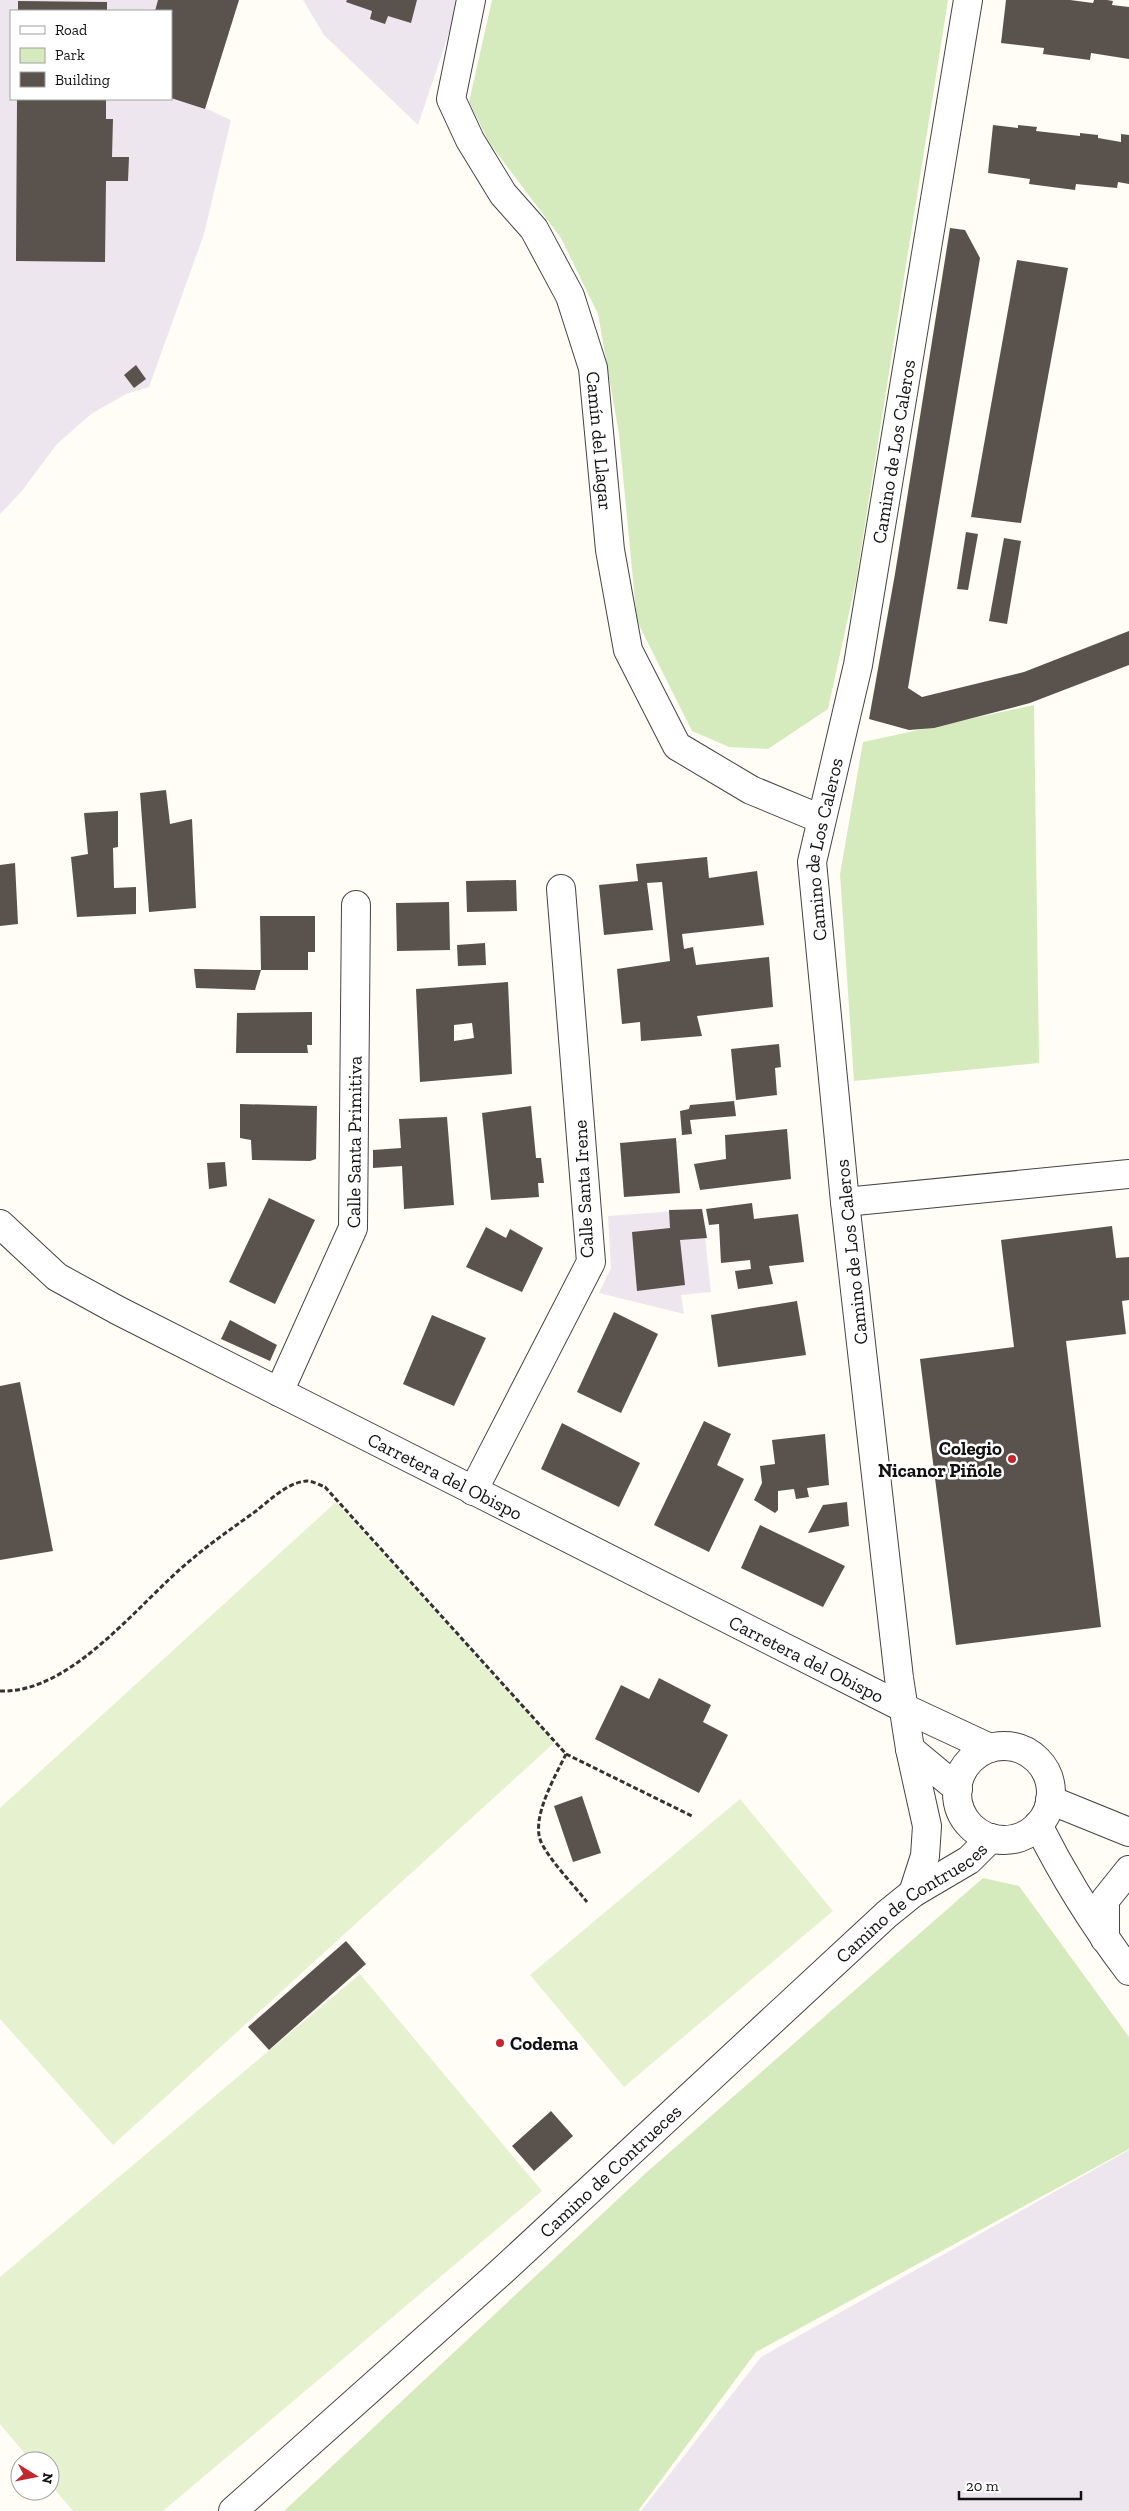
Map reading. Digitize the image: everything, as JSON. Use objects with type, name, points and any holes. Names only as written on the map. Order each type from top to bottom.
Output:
[{"type":"street","name":"Camín del Llagar","points":[[471,0],[451,99],[475,148],[503,194],[534,229],[570,296],[593,368],[610,550],[628,650],[678,746],[751,790],[821,819]]},
{"type":"street","name":"Camino de Los Caleros","points":[[902,1707],[845,1202],[812,862],[858,665],[968,0]]},
{"type":"street","name":"Calle Santa Irene","points":[[473,1491],[591,1262],[561,889]]},
{"type":"street","name":"Calle Santa Primitiva","points":[[279,1392],[353,1228],[356,905]]},
{"type":"street","points":[[845,1202],[1129,1174]]},
{"type":"street","name":"Carretera del Obispo","points":[[0,1224],[57,1277],[119,1311],[902,1707],[990,1748]]},
{"type":"street","name":"Carretera del Obispo","points":[[902,1707],[927,1826],[925,1856],[913,1893]]},
{"type":"street","points":[[1006,1746],[1021,1749],[1035,1757],[1048,1776],[1050,1800],[1046,1813],[1038,1825],[1027,1834],[1014,1839],[991,1838],[981,1833],[968,1824],[960,1811],[957,1792],[959,1780],[965,1766],[976,1755],[990,1748],[1006,1746]]},
{"type":"street","points":[[910,1749],[957,1792]]},
{"type":"street","points":[[927,1826],[957,1792]]},
{"type":"street","points":[[1050,1800],[1129,1832]]},
{"type":"street","points":[[1038,1825],[1061,1871],[1105,1940],[1129,1971]]},
{"type":"street","name":"Camino de Contrueces","points":[[233,2511],[501,2272],[887,1914],[913,1893],[969,1860],[991,1838]]},
{"type":"street","points":[[1105,1940],[1105,1900],[1129,1870]]},
{"type":"path","points":[[0,1691],[27,1689],[45,1682],[70,1667],[128,1619],[191,1559],[287,1488],[308,1481],[325,1487],[566,1754],[692,1816]]},
{"type":"path","points":[[566,1754],[544,1801],[539,1820],[541,1843],[587,1902]]},
{"type":"shaded area","points":[[0,0],[239,0],[205,108],[231,120],[204,234],[149,387],[126,394],[91,414],[57,444],[21,492],[0,514]]},
{"type":"shaded area","points":[[303,0],[460,0],[418,125],[324,35]]},
{"type":"shaded area","points":[[702,1209],[711,1292],[681,1295],[684,1314],[599,1293],[611,1268],[608,1216]]},
{"type":"shaded area","points":[[1129,2150],[1129,2511],[641,2511],[761,2357]]},
{"type":"green space","points":[[492,0],[948,0],[856,581],[828,709],[768,749],[729,747],[692,731],[637,621],[619,434],[598,314],[561,238],[490,144],[469,102]]},
{"type":"green space","points":[[1034,705],[1039,1063],[854,1081],[840,874],[863,742]]},
{"type":"green space","points":[[336,1502],[554,1743],[113,2145],[0,2019],[0,1808]]},
{"type":"green space","points":[[740,1799],[833,1911],[624,2087],[530,1975]]},
{"type":"green space","points":[[983,1878],[1019,1886],[1129,2037],[1129,2149],[756,2352],[638,2511],[284,2511],[647,2172]]},
{"type":"green space","points":[[360,1974],[542,2191],[163,2511],[73,2511],[60,2496],[60,2451],[23,2451],[0,2424],[0,2277]]},
{"type":"building","points":[[158,0],[239,0],[205,109],[172,98],[172,10],[155,10]]},
{"type":"building","points":[[347,0],[417,0],[411,23],[388,16],[385,24],[370,19],[372,11],[346,2]]},
{"type":"building","points":[[1006,0],[1070,0],[1093,3],[1094,0],[1107,0],[1113,1],[1112,5],[1129,7],[1129,59],[1091,53],[1090,60],[1043,54],[1044,48],[1001,43]]},
{"type":"building","points":[[18,1],[107,2],[107,10],[18,10]]},
{"type":"building","points":[[17,100],[106,100],[106,119],[113,119],[112,157],[129,157],[128,181],[106,181],[105,262],[16,261]]},
{"type":"building","points":[[993,125],[1018,128],[1018,125],[1037,127],[1036,131],[1080,136],[1080,133],[1098,135],[1098,138],[1121,142],[1121,134],[1129,135],[1129,184],[1118,182],[1117,188],[1076,184],[1075,190],[1029,184],[1030,179],[988,173]]},
{"type":"building","points":[[950,228],[965,230],[980,258],[908,688],[922,697],[1024,672],[1129,631],[1129,665],[1030,703],[934,728],[909,730],[869,719],[895,574]]},
{"type":"building","points":[[1017,260],[1068,268],[1021,523],[971,517]]},
{"type":"building","points":[[136,365],[146,379],[134,388],[124,375]]},
{"type":"building","points":[[966,532],[978,534],[968,590],[957,589]]},
{"type":"building","points":[[1004,538],[1021,541],[1007,624],[989,621]]},
{"type":"building","points":[[166,790],[170,824],[192,819],[196,908],[149,912],[140,793]]},
{"type":"building","points":[[118,811],[118,847],[113,848],[114,888],[136,887],[136,914],[77,917],[71,857],[88,854],[84,813]]},
{"type":"building","points":[[707,857],[709,878],[757,871],[764,925],[682,934],[684,949],[693,947],[696,965],[769,957],[773,1007],[697,1016],[702,1036],[641,1041],[640,1022],[622,1024],[617,969],[670,961],[662,882],[647,883],[653,930],[604,935],[599,885],[638,881],[636,864]]},
{"type":"building","points":[[15,863],[18,924],[0,926],[0,865]]},
{"type":"building","points":[[516,880],[517,911],[467,912],[466,881]]},
{"type":"building","points":[[449,902],[450,950],[397,951],[396,903]]},
{"type":"building","points":[[260,916],[315,916],[315,952],[308,952],[308,970],[261,970]]},
{"type":"building","points":[[485,943],[486,965],[458,966],[457,945]]},
{"type":"building","points":[[194,969],[261,970],[255,990],[196,988]]},
{"type":"building","points":[[508,982],[512,1074],[420,1082],[416,989]],"holes":[[[472,1023],[474,1038],[454,1041],[454,1025]]]},
{"type":"building","points":[[312,1012],[312,1045],[307,1045],[308,1053],[236,1053],[237,1013]]},
{"type":"building","points":[[779,1044],[781,1067],[775,1068],[777,1095],[736,1100],[731,1049]]},
{"type":"building","points":[[734,1101],[736,1116],[690,1120],[692,1134],[682,1135],[680,1111],[689,1109],[690,1105]]},
{"type":"building","points":[[240,1104],[317,1106],[316,1159],[310,1161],[252,1160],[251,1140],[240,1138]]},
{"type":"building","points":[[531,1106],[536,1158],[541,1158],[544,1183],[538,1183],[539,1197],[491,1200],[482,1113]]},
{"type":"building","points":[[447,1117],[454,1205],[404,1209],[402,1166],[373,1168],[373,1150],[401,1148],[399,1119]]},
{"type":"building","points":[[787,1129],[791,1179],[700,1190],[694,1164],[726,1159],[725,1135]]},
{"type":"building","points":[[676,1138],[680,1193],[624,1197],[620,1143]]},
{"type":"building","points":[[225,1162],[227,1186],[209,1189],[207,1163]]},
{"type":"building","points":[[269,1198],[315,1220],[275,1304],[229,1282]]},
{"type":"building","points":[[752,1203],[754,1219],[798,1214],[804,1262],[769,1266],[773,1284],[738,1289],[735,1271],[751,1269],[750,1260],[721,1263],[719,1224],[709,1225],[706,1209]]},
{"type":"building","points":[[702,1209],[707,1238],[680,1240],[685,1285],[637,1291],[632,1232],[670,1228],[669,1210]]},
{"type":"building","points":[[1112,1226],[1116,1258],[1129,1257],[1129,1300],[1122,1301],[1126,1334],[1066,1341],[1101,1627],[956,1645],[920,1359],[1014,1347],[1001,1240]]},
{"type":"building","points":[[486,1227],[506,1238],[510,1229],[543,1248],[522,1292],[466,1267]]},
{"type":"building","points":[[797,1301],[806,1355],[718,1367],[711,1315]]},
{"type":"building","points":[[614,1312],[658,1334],[621,1413],[577,1392]]},
{"type":"building","points":[[432,1315],[486,1338],[454,1406],[403,1384]]},
{"type":"building","points":[[230,1320],[277,1345],[270,1361],[221,1339]]},
{"type":"building","points":[[20,1382],[53,1551],[0,1560],[0,1386]]},
{"type":"building","points":[[704,1421],[731,1434],[717,1465],[744,1479],[709,1552],[654,1525]]},
{"type":"building","points":[[562,1423],[640,1463],[619,1507],[541,1469]]},
{"type":"building","points":[[825,1434],[829,1485],[807,1488],[809,1497],[796,1499],[794,1489],[778,1491],[778,1510],[775,1513],[754,1500],[762,1483],[760,1466],[775,1464],[772,1440]]},
{"type":"building","points":[[847,1502],[849,1526],[808,1533],[823,1505]]},
{"type":"building","points":[[760,1525],[845,1566],[823,1607],[741,1568]]},
{"type":"building","points":[[659,1678],[711,1705],[703,1722],[728,1735],[699,1793],[595,1739],[621,1685],[649,1699]]},
{"type":"building","points":[[582,1796],[601,1853],[573,1862],[554,1806]]},
{"type":"building","points":[[346,1941],[366,1964],[269,2050],[248,2027]]},
{"type":"building","points":[[551,2111],[573,2136],[534,2171],[512,2146]]},
{"type":"place","name":"Colegio Nicanor Piñole","points":[[1012,1459]]},
{"type":"place","name":"Codema","points":[[500,2043]]}]
